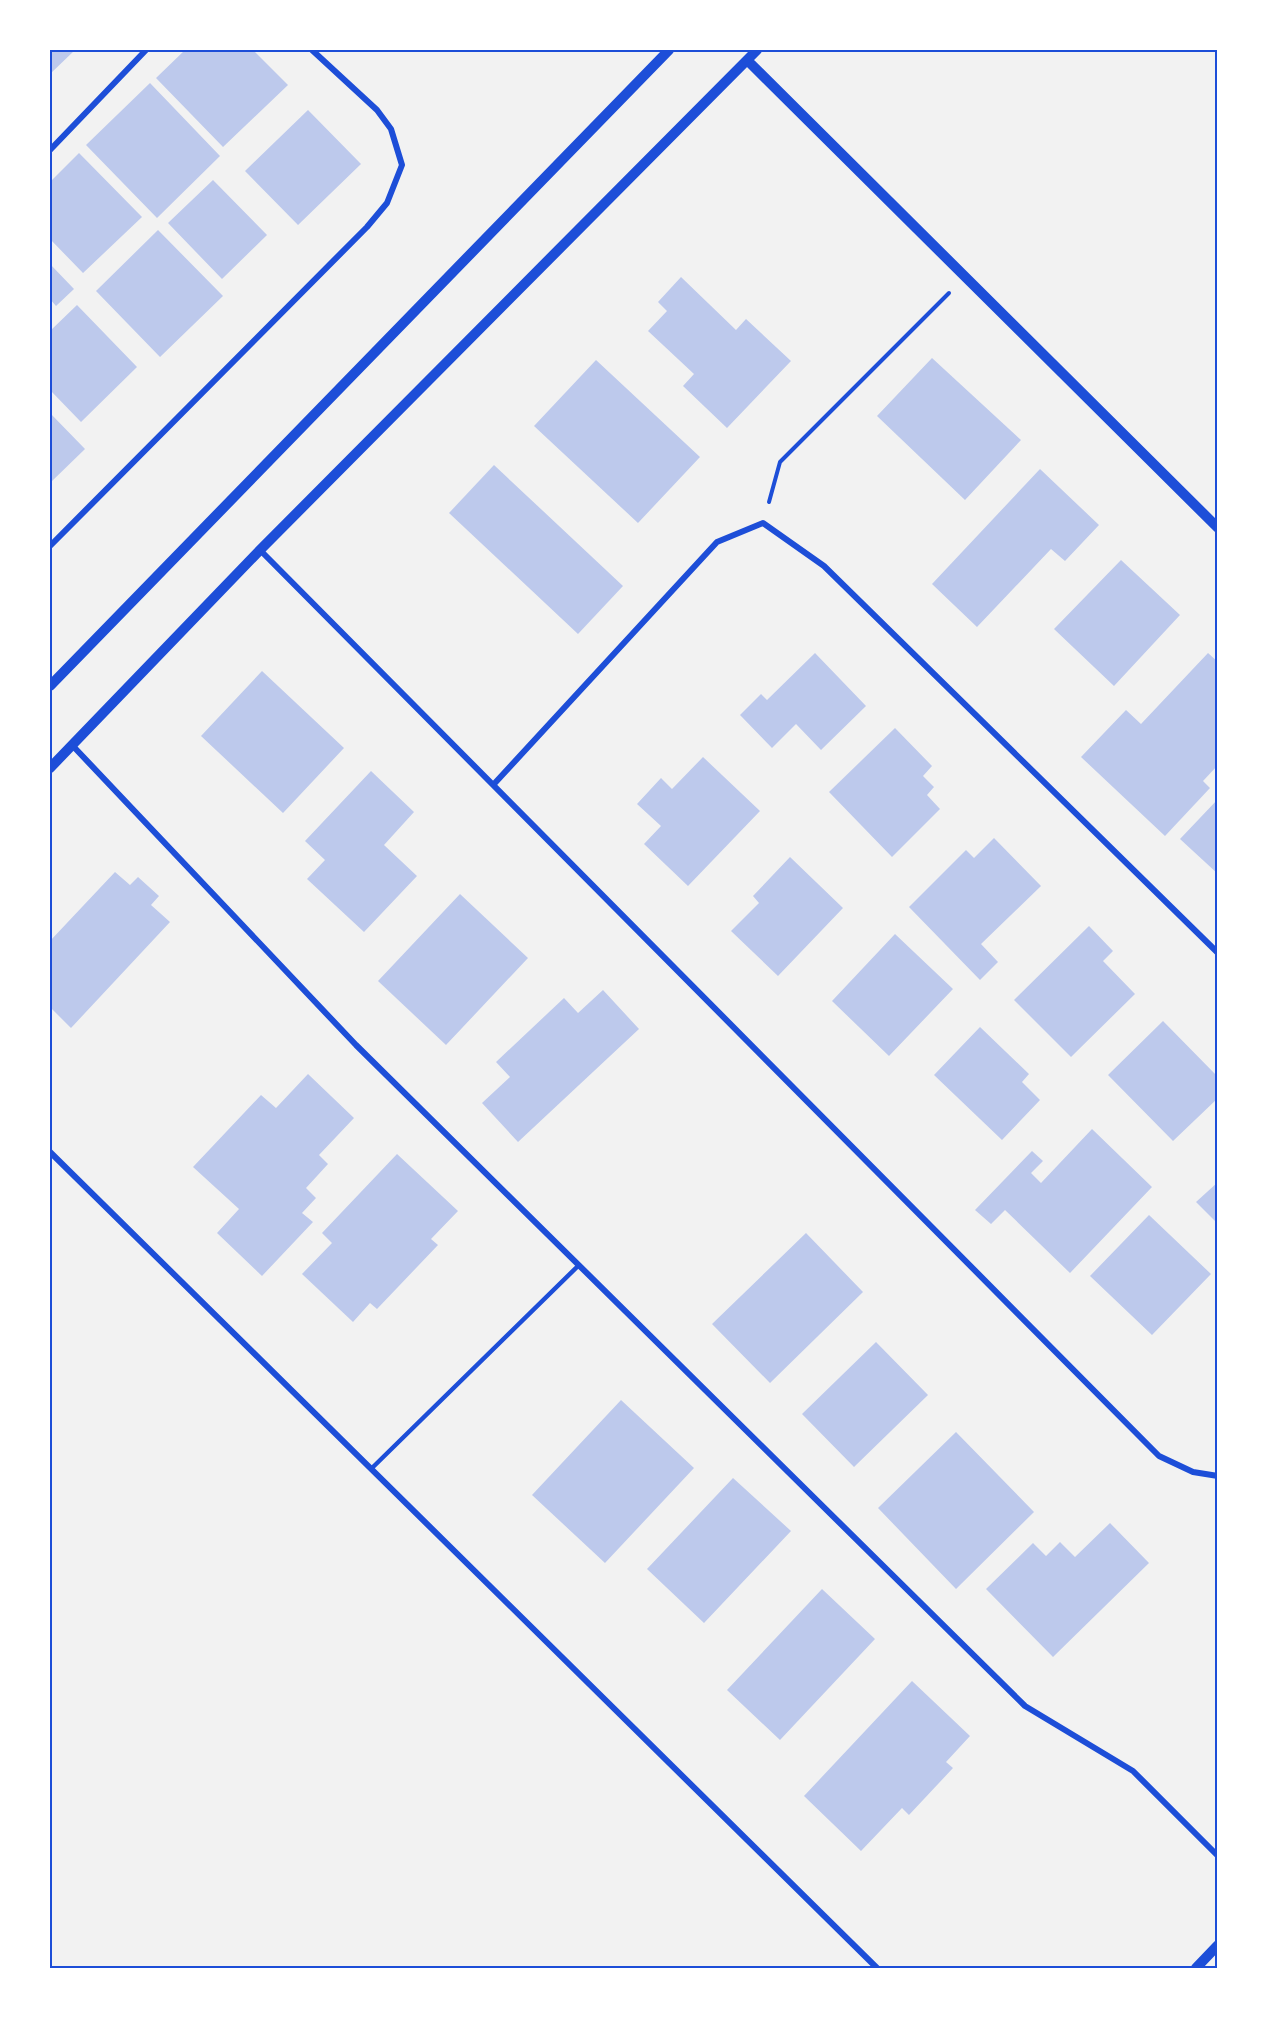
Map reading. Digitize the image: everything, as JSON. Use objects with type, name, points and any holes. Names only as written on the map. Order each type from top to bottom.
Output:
[{"type":"street","points":[[50,150],[146,50]]},
{"type":"street","points":[[50,546],[358,235],[387,202],[402,165],[391,129],[377,110],[312,50]]},
{"type":"street","points":[[50,686],[669,50]]},
{"type":"street","points":[[50,768],[260,550],[757,50]]},
{"type":"street","points":[[747,60],[1218,528]]},
{"type":"street","points":[[494,784],[717,542],[763,523],[824,566],[1218,953]]},
{"type":"street","points":[[260,550],[1159,1456],[1193,1472],[1218,1476]]},
{"type":"street","points":[[72,745],[356,1045],[1025,1706],[1133,1771],[1218,1856]]},
{"type":"street","points":[[50,1152],[878,1968]]},
{"type":"street","points":[[1196,1968],[1218,1945]]},
{"type":"lane","points":[[371,1469],[579,1265]]},
{"type":"path","points":[[763,523],[780,462],[965,277]]},
{"type":"building","points":[[50,50],[75,50],[50,74]]},
{"type":"building","points":[[185,50],[253,50],[288,85],[223,147],[156,78]]},
{"type":"building","points":[[150,83],[220,156],[157,218],[86,145]]},
{"type":"building","points":[[308,110],[361,164],[298,225],[245,171]]},
{"type":"building","points":[[79,153],[142,217],[83,273],[50,239],[50,182]]},
{"type":"building","points":[[213,180],[267,235],[222,279],[168,223]]},
{"type":"building","points":[[158,230],[223,296],[160,357],[96,291]]},
{"type":"building","points":[[50,264],[74,289],[56,306],[50,299]]},
{"type":"building","points":[[681,277],[736,330],[746,319],[791,361],[727,428],[683,386],[694,374],[648,331],[667,311],[658,302]]},
{"type":"building","points":[[77,305],[137,367],[81,422],[50,390],[50,331]]},
{"type":"building","points":[[932,358],[1021,440],[965,500],[877,416]]},
{"type":"building","points":[[596,360],[700,457],[638,523],[534,426]]},
{"type":"building","points":[[50,413],[85,449],[50,483]]},
{"type":"building","points":[[494,465],[623,586],[578,634],[449,513]]},
{"type":"building","points":[[1040,469],[1099,525],[1065,561],[1051,549],[977,627],[932,584]]},
{"type":"building","points":[[1121,560],[1180,615],[1114,686],[1054,629]]},
{"type":"building","points":[[815,653],[866,706],[821,750],[796,724],[772,748],[740,715],[761,694],[767,700]]},
{"type":"building","points":[[1208,653],[1218,662],[1218,765],[1203,781],[1210,788],[1165,836],[1081,757],[1126,710],[1141,724]]},
{"type":"building","points":[[262,671],[344,748],[283,813],[201,736]]},
{"type":"building","points":[[895,728],[932,766],[923,776],[934,787],[927,795],[940,809],[892,857],[829,792]]},
{"type":"building","points":[[703,757],[760,811],[688,886],[644,844],[661,826],[637,804],[661,778],[672,789]]},
{"type":"building","points":[[371,771],[414,812],[384,845],[417,876],[364,932],[307,879],[325,860],[305,841]]},
{"type":"building","points":[[1218,799],[1218,874],[1180,839]]},
{"type":"building","points":[[994,838],[1041,886],[981,944],[998,962],[980,980],[909,907],[966,850],[974,858]]},
{"type":"building","points":[[790,857],[843,908],[778,976],[731,931],[759,903],[753,896]]},
{"type":"building","points":[[115,872],[130,885],[138,877],[159,896],[151,905],[170,922],[71,1028],[50,1007],[50,941]]},
{"type":"building","points":[[460,894],[528,958],[446,1045],[378,981]]},
{"type":"building","points":[[1089,926],[1113,951],[1103,961],[1135,994],[1071,1057],[1014,1000]]},
{"type":"building","points":[[895,934],[953,989],[889,1056],[832,1001]]},
{"type":"building","points":[[603,990],[639,1029],[518,1142],[482,1103],[510,1077],[496,1062],[564,998],[578,1013]]},
{"type":"building","points":[[1163,1021],[1218,1077],[1218,1098],[1173,1141],[1108,1075]]},
{"type":"building","points":[[980,1027],[1029,1074],[1022,1082],[1040,1100],[1002,1140],[934,1075]]},
{"type":"building","points":[[308,1074],[354,1118],[319,1155],[328,1164],[306,1188],[316,1198],[302,1213],[313,1222],[262,1276],[217,1233],[239,1209],[193,1167],[261,1095],[276,1108]]},
{"type":"building","points":[[1092,1129],[1152,1187],[1070,1273],[1005,1210],[991,1224],[975,1210],[1032,1151],[1043,1161],[1031,1173],[1041,1183]]},
{"type":"building","points":[[397,1154],[458,1211],[431,1239],[438,1245],[377,1309],[370,1303],[353,1322],[302,1274],[332,1243],[322,1233]]},
{"type":"building","points":[[1218,1182],[1218,1224],[1196,1202]]},
{"type":"building","points":[[1149,1215],[1211,1274],[1152,1335],[1090,1276]]},
{"type":"building","points":[[806,1233],[863,1292],[770,1383],[712,1324]]},
{"type":"building","points":[[876,1342],[928,1395],[854,1467],[802,1414]]},
{"type":"building","points":[[621,1400],[694,1468],[605,1563],[532,1495]]},
{"type":"building","points":[[956,1432],[1034,1512],[956,1589],[878,1508]]},
{"type":"building","points":[[733,1478],[791,1531],[704,1623],[647,1569]]},
{"type":"building","points":[[1110,1523],[1149,1563],[1053,1657],[986,1589],[1033,1543],[1046,1556],[1060,1542],[1075,1557]]},
{"type":"building","points":[[822,1589],[875,1639],[780,1740],[727,1690]]},
{"type":"building","points":[[912,1681],[970,1736],[946,1762],[953,1768],[909,1815],[902,1808],[861,1851],[804,1796]]}]
